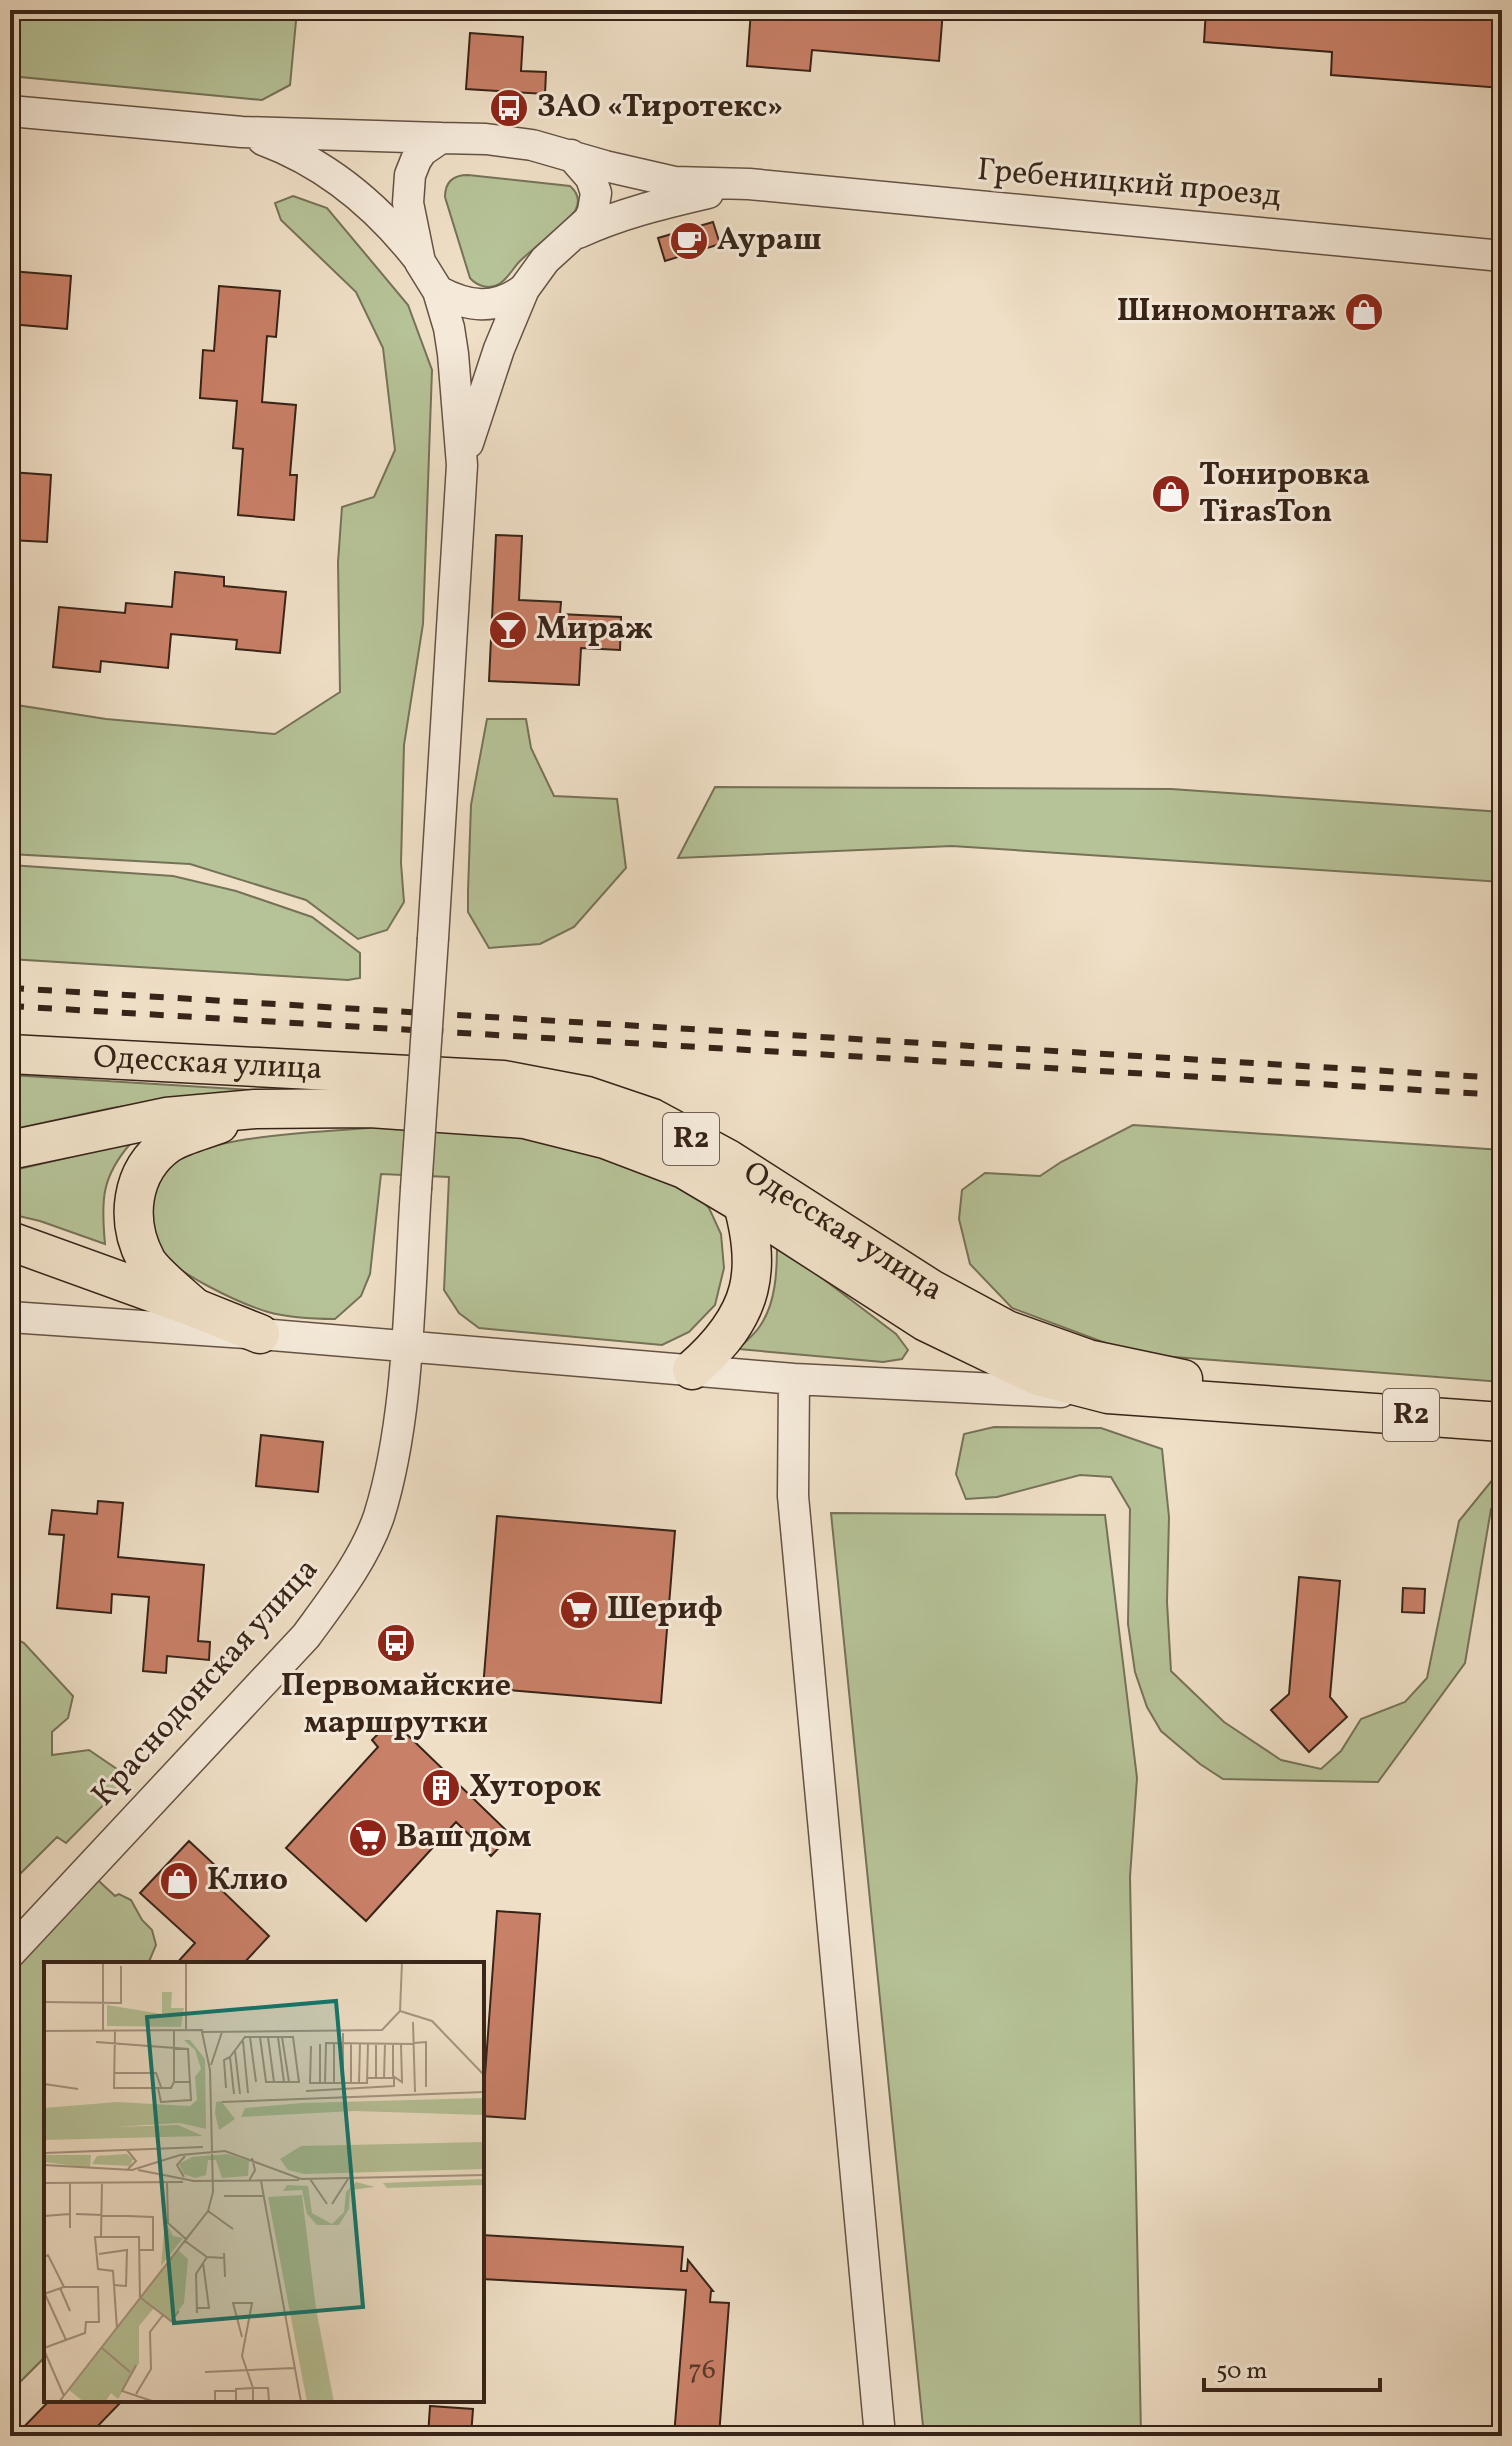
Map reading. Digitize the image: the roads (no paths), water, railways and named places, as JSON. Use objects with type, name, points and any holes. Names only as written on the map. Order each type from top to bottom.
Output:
[{"type":"main road","name":"Одесская улица","points":[[10,1054],[503,1080],[587,1096],[652,1118],[728,1159],[931,1289],[1007,1330],[1088,1359],[1319,1407]]},
{"type":"main road","name":"Одесская улица","points":[[10,1150],[166,1117],[255,1109],[370,1108],[525,1119],[605,1139],[684,1169],[926,1322],[1038,1376],[1108,1394],[1319,1407]]},
{"type":"main road","points":[[195,1308],[147,1262],[133,1224],[134,1191],[147,1164],[169,1143],[255,1109]]},
{"type":"main road","points":[[692,1370],[716,1349],[730,1330],[749,1290],[753,1263],[752,1236],[728,1159]]},
{"type":"main road","points":[[10,1241],[260,1334]]},
{"type":"main road","name":"R2","points":[[1319,1407],[1502,1422]]},
{"type":"street","points":[[10,111],[242,132],[486,139],[532,145],[571,155],[591,178],[596,193],[595,205],[589,220],[545,260],[524,289],[485,388],[462,465]]},
{"type":"street","points":[[242,132],[300,156],[352,190],[398,233],[420,262],[438,291],[449,328],[462,465]]},
{"type":"street","points":[[420,262],[408,203],[410,175],[422,151],[441,138]]},
{"type":"street","name":"Гребеницкий проезд","points":[[571,155],[675,182],[749,184],[1502,256]]},
{"type":"street","name":"Гребеницкий проезд","points":[[573,235],[650,206],[749,184]]},
{"type":"street","points":[[438,291],[455,300],[475,305],[502,302],[524,289]]},
{"type":"street","name":"Краснодонская улица","points":[[10,1953],[306,1636],[348,1579],[378,1518],[398,1432],[406,1347],[462,465]]},
{"type":"street","name":"Одесская улица","points":[[10,1317],[260,1334],[794,1379],[1108,1394]]},
{"type":"street","points":[[794,1379],[793,1496],[880,2436]]},
{"type":"railway","points":[[10,988],[1502,1078]]},
{"type":"railway","points":[[10,1006],[1502,1095]]},
{"type":"place","name":"ЗАО «Тиротекс»","points":[[509,108]]},
{"type":"place","name":"Аураш","points":[[689,241]]},
{"type":"place","name":"Шиномонтаж","points":[[1364,312]]},
{"type":"place","name":"Тонировка TirasTon","points":[[1171,494]]},
{"type":"place","name":"Мираж","points":[[508,630]]},
{"type":"place","name":"Шериф","points":[[579,1610]]},
{"type":"place","name":"Первомайские маршрутки","points":[[396,1643]]},
{"type":"place","name":"Хуторок","points":[[441,1788]]},
{"type":"place","name":"Ваш дом","points":[[368,1838]]},
{"type":"place","name":"Клио","points":[[179,1881]]}]
